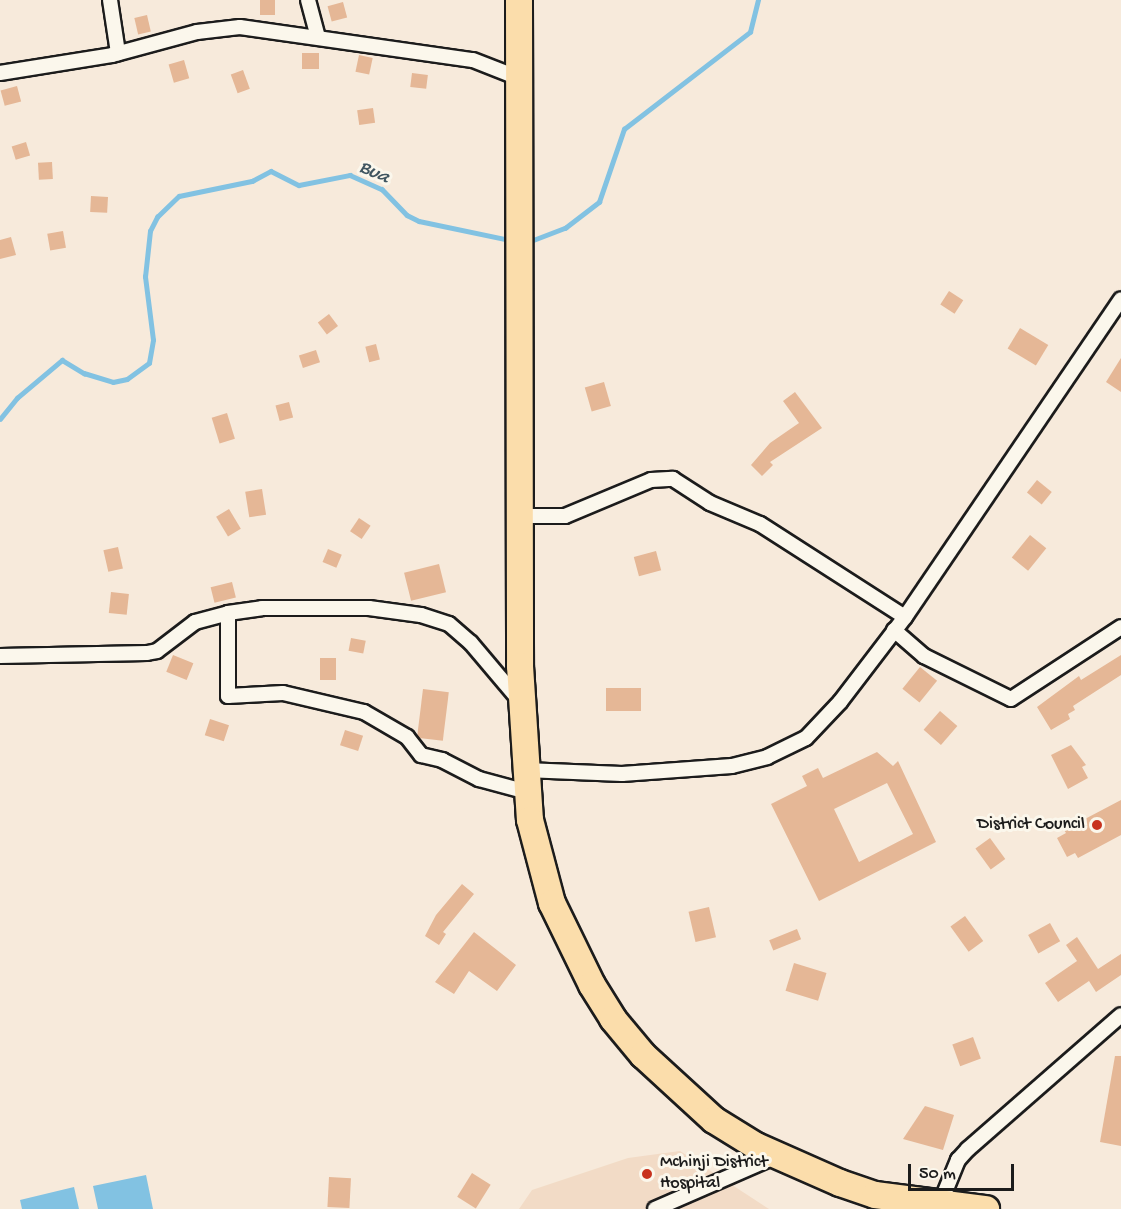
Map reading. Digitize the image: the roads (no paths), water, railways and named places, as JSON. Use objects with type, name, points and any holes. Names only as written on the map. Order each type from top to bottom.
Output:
[{"type":"highway","points":[[519,0],[522,703],[526,781],[539,860],[552,903],[592,985],[613,1019],[643,1055],[714,1120],[777,1156],[875,1195],[973,1208]]},
{"type":"street","points":[[110,0],[118,53]]},
{"type":"street","points":[[308,0],[318,37]]},
{"type":"street","points":[[0,73],[118,53],[229,28],[318,37],[473,60],[519,78]]},
{"type":"street","points":[[228,613],[228,696],[283,693],[364,712],[407,737],[421,755],[442,760],[479,779],[526,781],[732,766],[767,757],[806,738],[840,702],[905,617],[1121,299]]},
{"type":"street","points":[[520,516],[566,516],[651,480],[673,479],[710,503],[760,524],[905,617]]},
{"type":"street","points":[[0,656],[147,653],[157,651],[195,622],[228,613],[262,608],[324,606],[421,615],[449,624],[471,643],[522,703]]},
{"type":"street","points":[[894,630],[924,656],[1011,699],[1121,627]]},
{"type":"street","points":[[940,1203],[958,1160],[968,1149],[1121,1015]]},
{"type":"street","points":[[655,1209],[777,1156]]},
{"type":"water","points":[[146,1175],[153,1209],[98,1209],[93,1186]]},
{"type":"water","points":[[74,1187],[79,1209],[22,1209],[20,1200]]},
{"type":"waterway","name":"Bua","points":[[528,242],[565,228],[599,202],[624,129],[750,32],[758,0]]},
{"type":"waterway","name":"Bua","points":[[0,419],[17,398],[62,360],[84,373],[113,382],[127,379],[149,363],[153,340],[145,277],[150,231],[157,217],[179,196],[252,181],[271,171],[299,185],[350,175],[382,189],[407,215],[419,221],[510,240]]},
{"type":"place","name":"District Council","points":[[1097,825]]},
{"type":"place","name":"Mchinji District Hospital","points":[[647,1174]]}]
